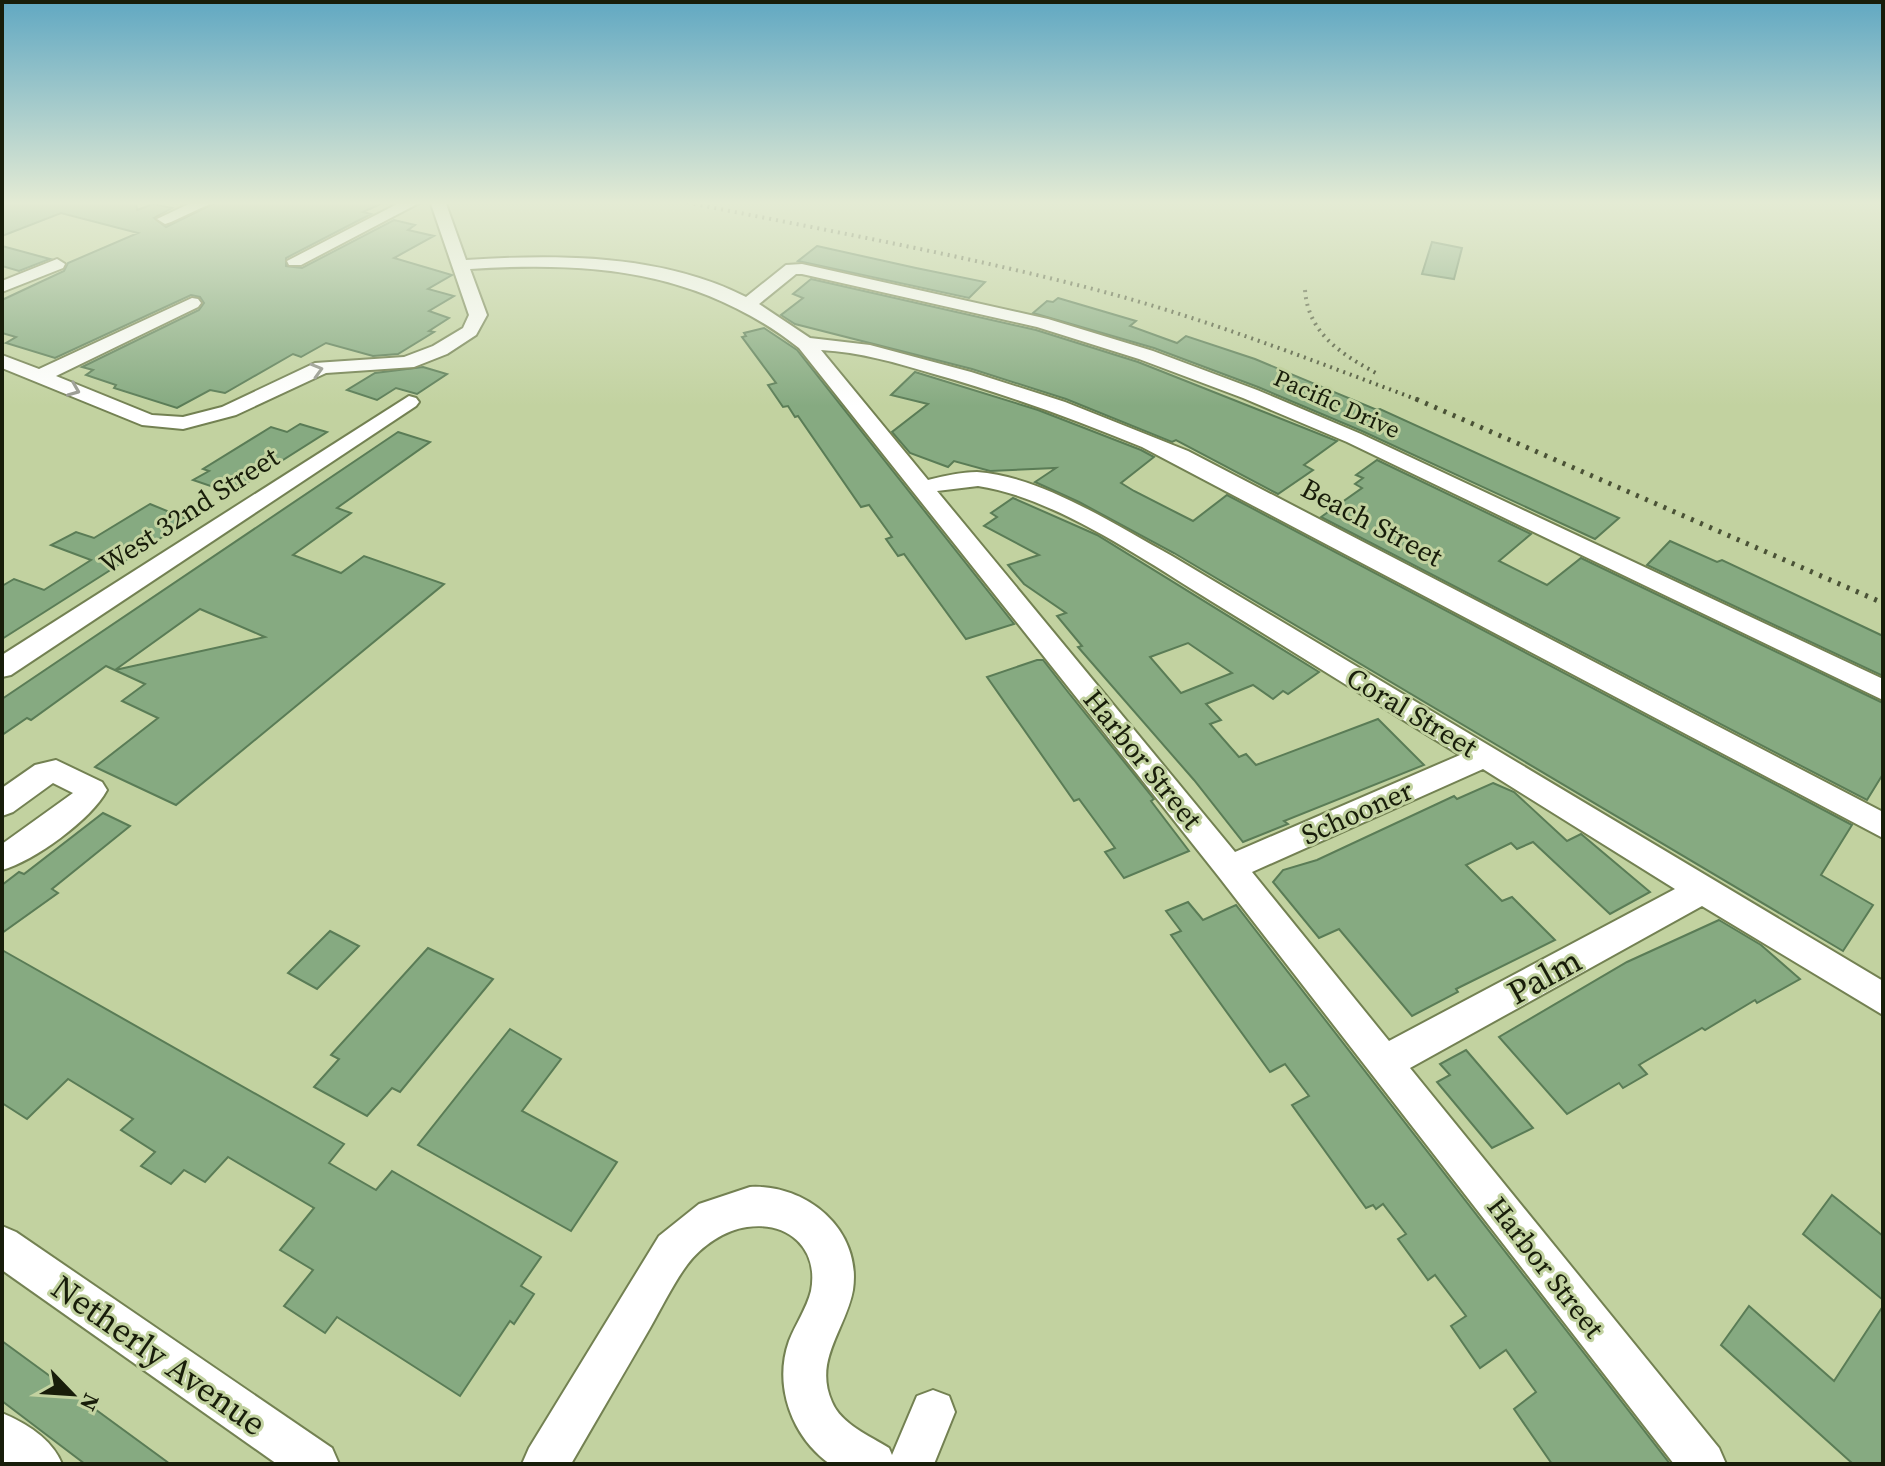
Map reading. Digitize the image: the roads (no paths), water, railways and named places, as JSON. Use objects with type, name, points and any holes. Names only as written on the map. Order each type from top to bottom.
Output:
[{"type":"street","points":[[2,287],[44,269]]},
{"type":"street","points":[[2,361],[149,421],[183,423],[229,411],[294,377],[322,367],[407,363],[440,350],[470,331],[478,315],[462,269]]},
{"type":"street","name":"Harbor Street","points":[[628,269],[666,275],[748,304],[781,322],[806,344],[1230,868],[1703,1464]]},
{"type":"street","name":"Pacific Drive","points":[[748,304],[791,269]]},
{"type":"street","name":"Pacific Drive","points":[[804,269],[1042,323],[1146,355],[1250,394],[1354,438],[1883,690]]},
{"type":"street","points":[[41,376],[192,303]]},
{"type":"street","name":"Beach Street","points":[[806,344],[835,344],[878,352],[1021,391],[1180,456],[1883,826]]},
{"type":"street","name":"West 32nd Street","points":[[2,668],[409,402]]},
{"type":"street","name":"Coral Street","points":[[923,487],[979,479],[1006,485],[1089,521],[1164,561],[1883,999]]},
{"type":"street","name":"Schooner","points":[[1230,868],[1485,756]]},
{"type":"street","points":[[2,804],[45,773],[56,771],[92,790],[85,800],[13,854],[2,857]]},
{"type":"street","name":"Palm","points":[[1384,1063],[1704,889]]},
{"type":"street","points":[[545,1464],[673,1250],[690,1231],[724,1213],[762,1205],[792,1210],[811,1225],[828,1250],[835,1272],[833,1285],[810,1345],[804,1376],[818,1424],[836,1444],[873,1464]]},
{"type":"street","name":"Netherly Avenue","points":[[2,1246],[316,1464]]},
{"type":"street","points":[[911,1464],[933,1412]]},
{"type":"street","points":[[2,1435],[39,1464]]},
{"type":"railway","points":[[1011,269],[1152,305],[1418,400]]},
{"type":"railway","points":[[1305,290],[1312,318],[1328,340],[1376,373]]},
{"type":"railway","points":[[1418,400],[1883,603]]}]
